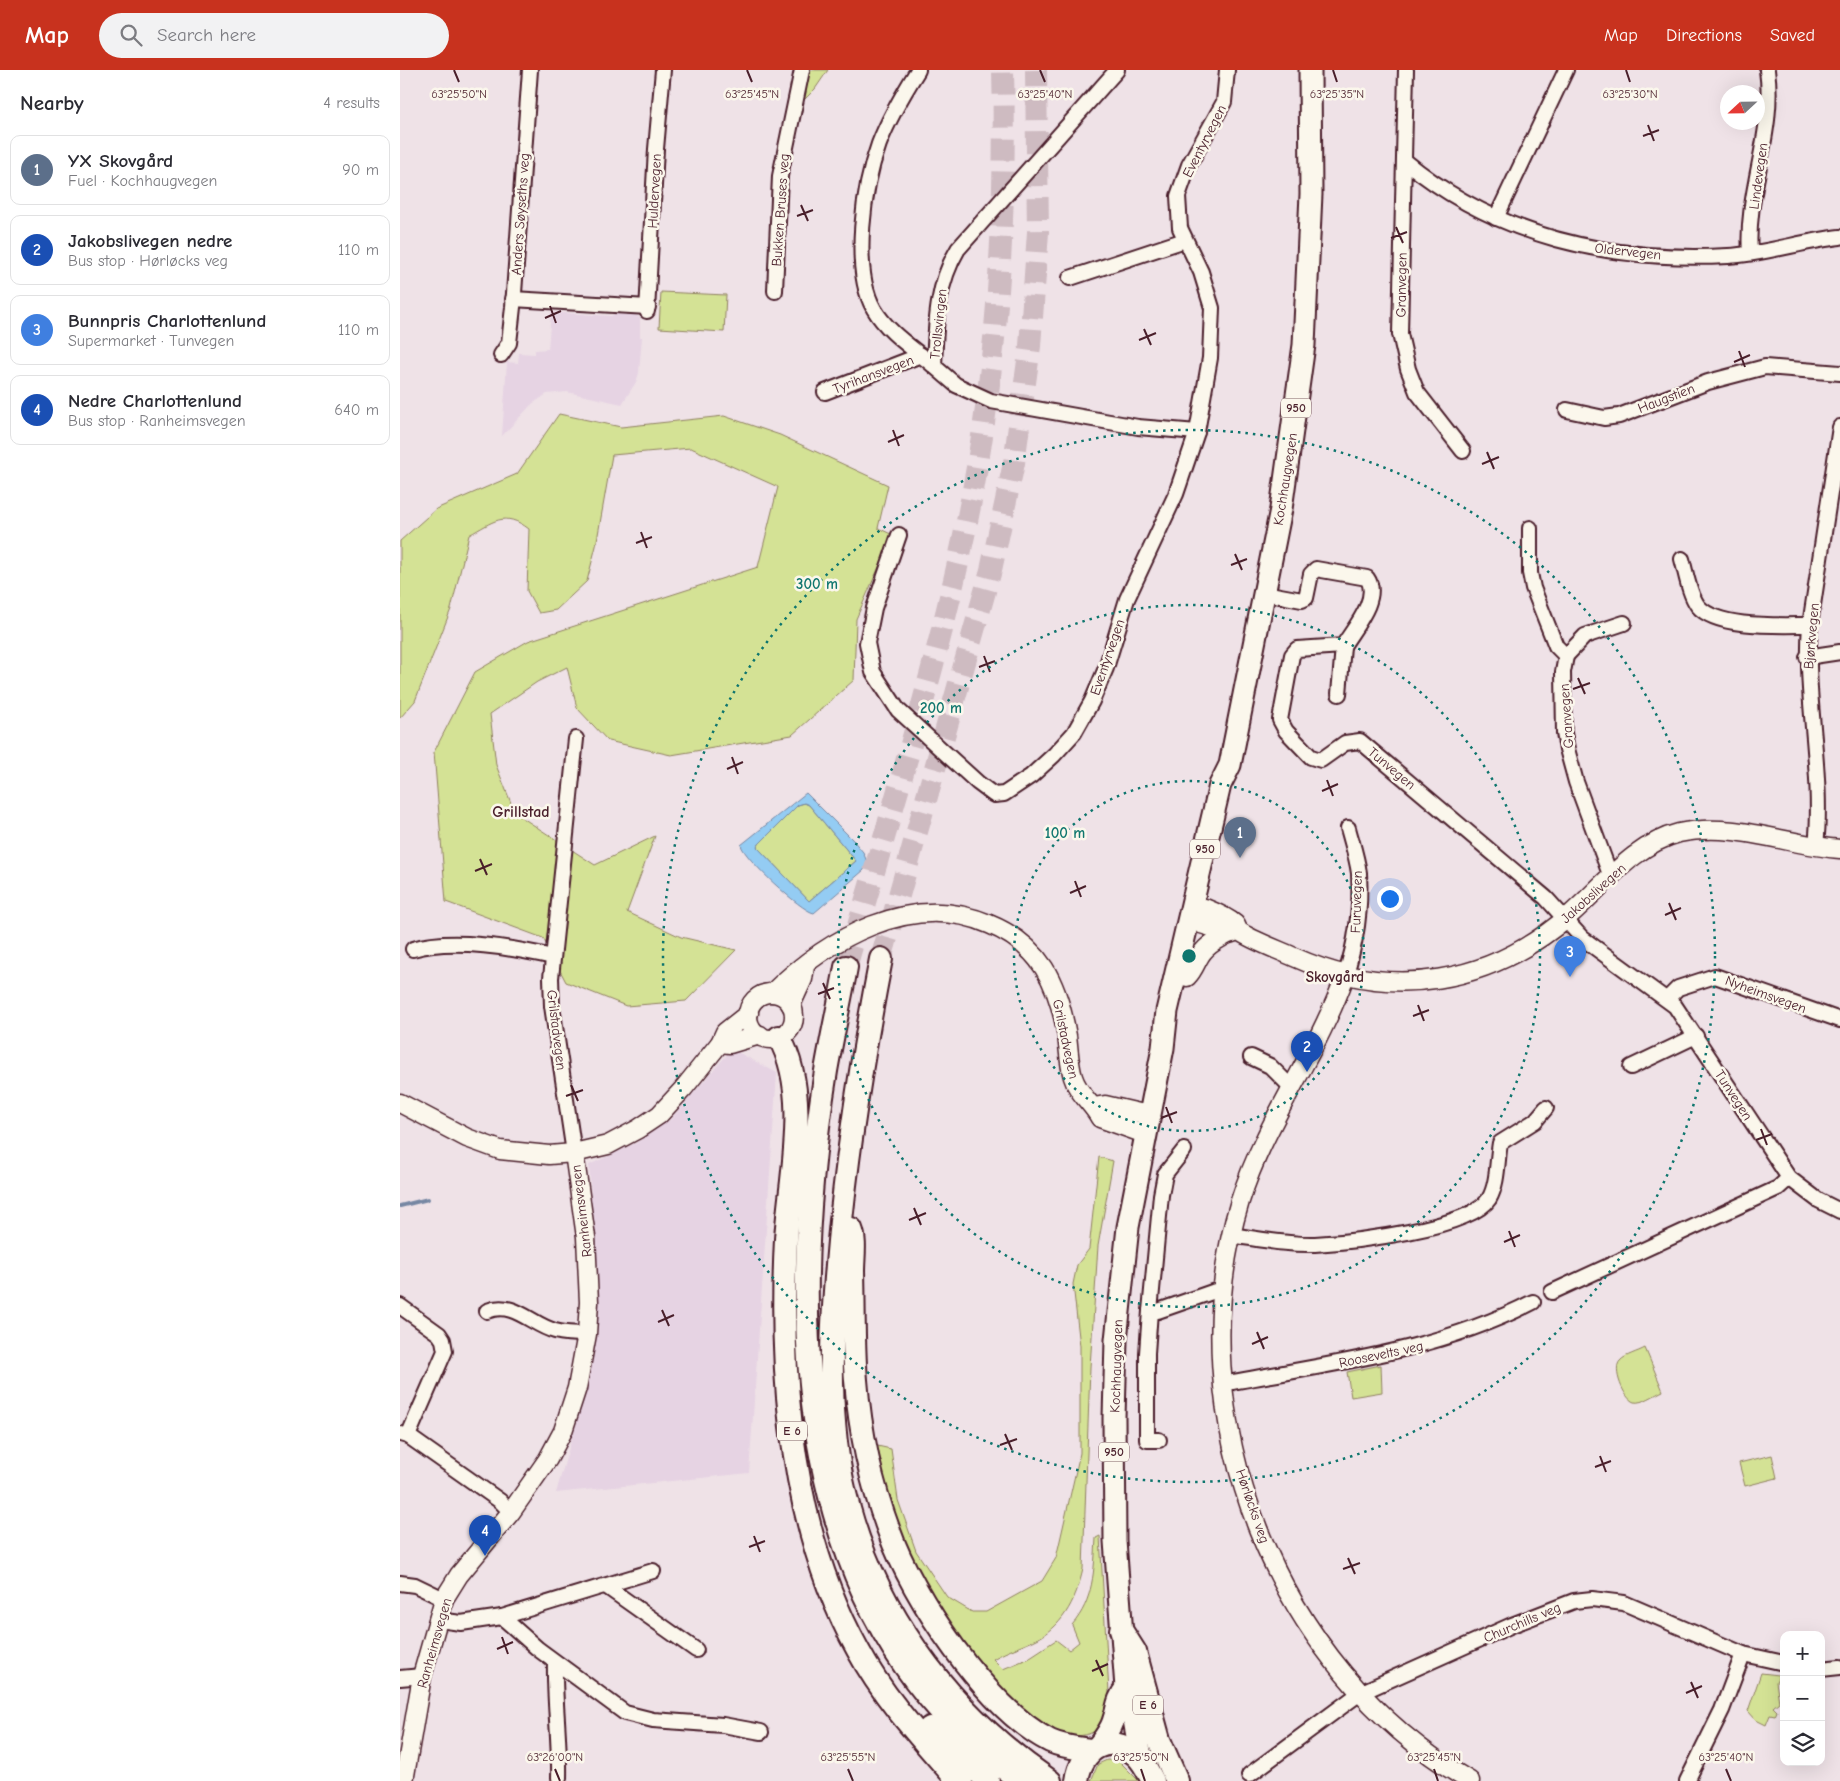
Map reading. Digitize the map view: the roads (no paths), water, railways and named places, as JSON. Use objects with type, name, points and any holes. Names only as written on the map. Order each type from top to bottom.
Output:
[{"type":"highway","points":[[881,959],[865,1042],[842,1205],[835,1290],[832,1372],[837,1444],[842,1479],[853,1521],[882,1593],[926,1666],[975,1720],[1028,1766],[1050,1781]]},
{"type":"highway","name":"E 6","points":[[846,966],[826,1071],[810,1214],[808,1324],[818,1440],[825,1483],[837,1526],[856,1576],[887,1637],[911,1673],[962,1732],[1022,1781]]},
{"type":"highway","name":"E 6","points":[[770,1036],[792,1065],[795,1102],[785,1270],[788,1377],[794,1449],[810,1532],[838,1612],[858,1651],[898,1710],[954,1776],[961,1781]]},
{"type":"highway","points":[[842,1205],[853,1233],[854,1342],[857,1389],[864,1439],[880,1506],[904,1567],[957,1653],[994,1695],[1023,1721],[1051,1741],[1065,1746],[1094,1748],[1116,1745],[1127,1748],[1148,1772]]},
{"type":"highway","name":"E 6","points":[[818,1440],[817,1508],[836,1573],[880,1661],[945,1745],[952,1761],[966,1781]]},
{"type":"highway","name":"E 6","points":[[1121,1630],[1135,1652],[1159,1740],[1178,1781]]},
{"type":"highway","name":"E 6","points":[[945,1745],[960,1755],[988,1781]]},
{"type":"highway","points":[[1077,1778],[1081,1763],[1094,1748]]},
{"type":"main road","name":"Kochhaugvegen","points":[[1163,1048],[1179,1014],[1199,915],[1220,785],[1230,765],[1281,510],[1304,345],[1311,204],[1310,70]]},
{"type":"main road","name":"Kochhaugvegen","points":[[1148,1772],[1133,1723],[1130,1699],[1126,1688],[1121,1630],[1114,1505],[1116,1340],[1122,1274],[1147,1125],[1163,1048],[1167,1011],[1199,915]]},
{"type":"main road","points":[[1094,1748],[1109,1732],[1118,1698],[1126,1688]]},
{"type":"street","name":"Anders Søyseths veg","points":[[501,355],[509,343],[530,70]]},
{"type":"street","name":"Huldervegen","points":[[513,299],[647,309],[656,149],[663,70]]},
{"type":"street","name":"Bukken Bruses veg","points":[[775,291],[780,176],[802,70]]},
{"type":"street","name":"Tyrihansvegen","points":[[918,70],[898,102],[879,145],[866,194],[862,248],[866,284],[873,308],[895,335],[934,366]]},
{"type":"street","name":"Trollsvingen","points":[[1117,70],[958,249],[947,270],[939,293],[934,366],[956,385],[991,401],[1138,427],[1197,432]]},
{"type":"street","name":"Eventyrvegen","points":[[899,535],[874,608],[867,643],[873,672],[898,710],[978,783],[994,795],[1004,794],[1031,776],[1054,755],[1074,733],[1092,702],[1106,668],[1127,598],[1176,494],[1197,432],[1210,358],[1212,308],[1201,272],[1184,240],[1180,228],[1178,196],[1189,165],[1224,102],[1227,70]]},
{"type":"street","name":"Granvegen","points":[[1406,70],[1400,334],[1408,369],[1417,392],[1463,452]]},
{"type":"street","points":[[1496,218],[1566,70]]},
{"type":"street","name":"Lindevegen","points":[[1750,253],[1756,182],[1767,116],[1769,84],[1767,70]]},
{"type":"street","name":"Oldervegen","points":[[1405,161],[1424,177],[1496,218],[1548,238],[1604,251],[1665,256],[1729,256],[1840,237]]},
{"type":"street","points":[[1070,278],[1108,267],[1184,240]]},
{"type":"street","name":"Tyrihansvegen","points":[[825,392],[922,355]]},
{"type":"street","name":"Haugstien","points":[[1567,410],[1604,418],[1619,416],[1708,382],[1759,366],[1840,374]]},
{"type":"street","name":"Bjørkvegen","points":[[1816,846],[1818,808],[1807,657],[1840,427]]},
{"type":"street","points":[[1530,528],[1532,588],[1556,646],[1566,656],[1585,636],[1624,623]]},
{"type":"street","points":[[1682,559],[1693,596],[1704,611],[1727,620],[1751,625],[1810,626]]},
{"type":"street","points":[[1264,593],[1302,600],[1306,598],[1311,574],[1316,569],[1366,578],[1371,593],[1366,607],[1343,646],[1339,694]]},
{"type":"street","name":"Tunvegen","points":[[1343,646],[1297,649],[1292,654],[1280,716],[1286,731],[1311,756],[1321,760],[1345,742],[1360,741],[1546,898],[1582,938],[1667,999],[1682,1015],[1789,1178],[1818,1200],[1840,1211]]},
{"type":"street","points":[[1807,657],[1840,652]]},
{"type":"street","name":"Granvegen","points":[[1566,656],[1563,672],[1564,733],[1567,749],[1576,782],[1611,876]]},
{"type":"street","name":"Grilstadvegen","points":[[574,1153],[552,1006],[551,978],[576,739]]},
{"type":"street","name":"Furuvegen","points":[[1345,976],[1353,947],[1359,888],[1358,872],[1348,828]]},
{"type":"street","name":"Jakobslivegen","points":[[1199,915],[1235,925],[1235,932],[1345,976],[1396,982],[1454,977],[1509,956],[1564,920],[1611,876],[1653,844],[1689,831],[1734,830],[1840,849]]},
{"type":"street","name":"Grilstadvegen","points":[[772,993],[795,970],[805,966],[816,956],[844,938],[883,922],[911,914],[952,913],[997,927],[1030,950],[1052,983],[1063,1014],[1073,1077],[1081,1094],[1094,1107],[1100,1118],[1147,1125]]},
{"type":"street","points":[[1187,977],[1195,969],[1203,951],[1235,932]]},
{"type":"street","points":[[414,950],[430,944],[472,946],[521,949],[553,957]]},
{"type":"street","points":[[791,1005],[803,979],[805,966]]},
{"type":"street","name":"Hørløcks veg","points":[[1345,976],[1325,1028],[1263,1139],[1251,1168],[1232,1235],[1223,1292],[1222,1384],[1229,1429],[1259,1530],[1279,1574],[1307,1622],[1342,1672],[1360,1693],[1428,1752],[1470,1781]]},
{"type":"street","name":"Nyheimsvegen","points":[[1667,999],[1678,988],[1715,976],[1840,1020]]},
{"type":"street","points":[[720,1044],[730,1044],[770,1036],[792,1026],[794,1017],[791,1005],[782,995],[772,993],[758,996],[752,1002],[749,1013],[751,1026],[770,1036]]},
{"type":"street","points":[[574,1153],[608,1145],[659,1115],[684,1089],[708,1056],[720,1044],[725,1032],[749,1013]]},
{"type":"street","points":[[1631,1067],[1696,1036]]},
{"type":"street","points":[[1252,1057],[1270,1066],[1291,1087]]},
{"type":"street","name":"Ranheimsvegen","points":[[400,1103],[467,1138],[500,1150],[534,1155],[574,1153],[586,1236],[589,1302],[587,1334],[577,1388],[562,1431],[548,1459],[511,1512],[458,1575],[444,1599],[422,1676],[404,1781]]},
{"type":"street","points":[[1232,1235],[1272,1242],[1314,1244],[1416,1232],[1448,1222],[1488,1201],[1492,1192],[1500,1143],[1534,1121],[1546,1108]]},
{"type":"street","points":[[1159,1440],[1147,1440],[1147,1353],[1150,1311],[1161,1195],[1165,1174],[1184,1150]]},
{"type":"street","points":[[1552,1292],[1778,1188],[1789,1178]]},
{"type":"street","points":[[1150,1311],[1158,1311],[1215,1291],[1223,1292]]},
{"type":"street","name":"Roosevelts veg","points":[[1222,1384],[1414,1348],[1446,1336],[1477,1329],[1533,1302]]},
{"type":"street","points":[[400,1306],[439,1334],[443,1340],[444,1351],[404,1435],[492,1496],[511,1512]]},
{"type":"street","points":[[487,1311],[497,1307],[510,1308],[554,1331],[587,1334]]},
{"type":"street","points":[[439,1620],[461,1623],[502,1617],[607,1587],[654,1571]]},
{"type":"street","points":[[400,1583],[415,1585],[444,1599]]},
{"type":"street","points":[[607,1587],[696,1650]]},
{"type":"street","name":"Churchills veg","points":[[1360,1693],[1551,1608],[1592,1599],[1633,1606],[1744,1654],[1780,1662]]},
{"type":"street","points":[[502,1617],[514,1630],[625,1713],[653,1720],[723,1726],[761,1732]]},
{"type":"street","points":[[1687,1781],[1722,1710],[1744,1654]]},
{"type":"street","points":[[555,1662],[554,1692],[559,1723],[559,1778]]},
{"type":"street","points":[[1825,1669],[1840,1667]]},
{"type":"street","points":[[400,1678],[422,1676]]},
{"type":"street","points":[[1249,1774],[1360,1693]]},
{"type":"water","points":[[806,793],[852,839],[863,852],[867,862],[864,870],[814,913],[786,894],[762,872],[744,852],[741,845]],"holes":[[[804,803],[809,805],[856,861],[809,901],[757,847],[798,805]]]},
{"type":"waterway","points":[[400,1206],[428,1199]]},
{"type":"tunnel","points":[[846,967],[933,665],[971,502],[990,380],[996,318],[1003,194],[1003,70]]},
{"type":"tunnel","points":[[881,959],[991,570],[1014,463],[1030,346],[1038,232],[1036,70]]},
{"type":"place","name":"YX Skovgård","points":[[1240,858]]},
{"type":"place","name":"Bunnpris Charlottenlund","points":[[1570,977]]},
{"type":"place","name":"Jakobslivegen nedre","points":[[1307,1072]]},
{"type":"place","name":"Nedre Charlottenlund","points":[[485,1556]]},
{"type":"district","name":"Grillstad","points":[[521,811]]},
{"type":"district","name":"Skovgård","points":[[1335,977]]}]
